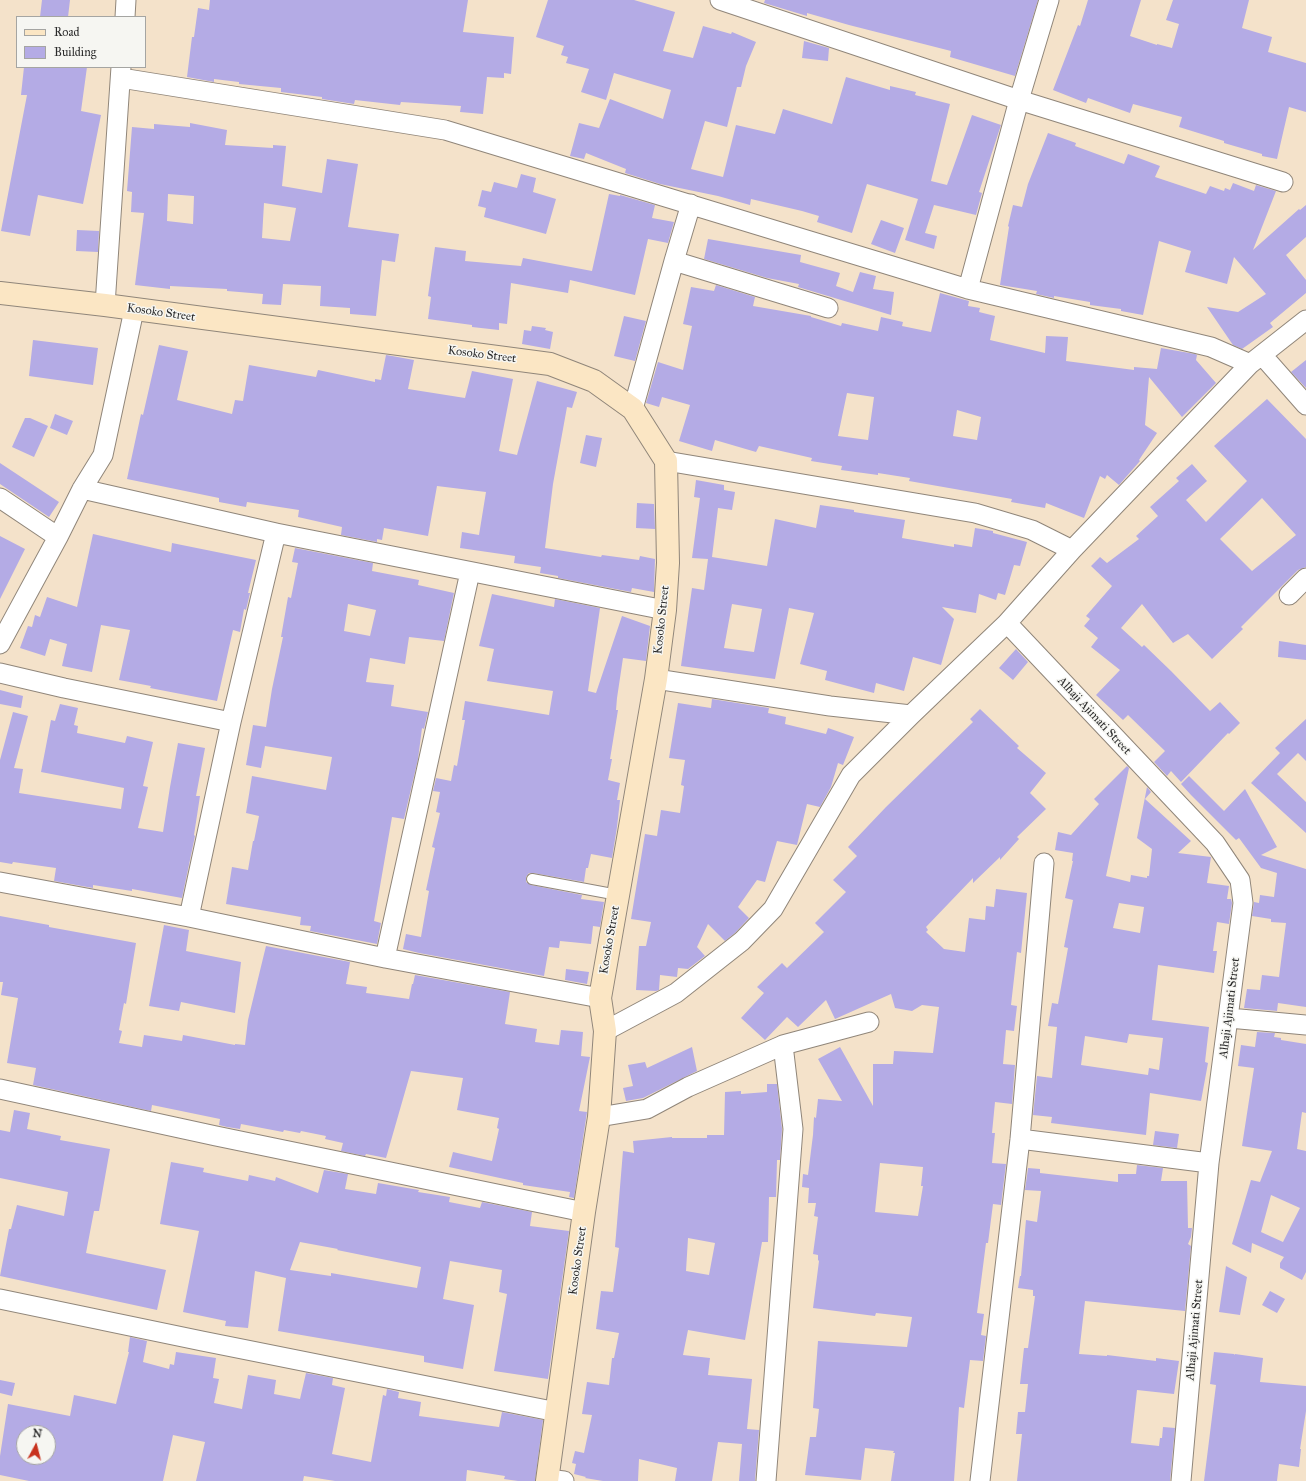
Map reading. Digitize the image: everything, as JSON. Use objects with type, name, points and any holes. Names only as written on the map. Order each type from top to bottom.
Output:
[{"type":"street","points":[[125,16],[126,0]]},
{"type":"street","points":[[720,0],[1019,100],[1283,182]]},
{"type":"street","points":[[968,290],[1019,100],[1048,0]]},
{"type":"street","points":[[105,305],[121,73],[445,130],[691,204],[968,290],[1212,347],[1256,359],[1306,406]]},
{"type":"street","points":[[633,409],[691,204]]},
{"type":"street","points":[[674,261],[828,308]]},
{"type":"street","name":"Kosoko Street","points":[[0,293],[105,305],[550,364],[594,381],[633,409],[666,461],[668,562],[665,610],[656,679],[600,998],[606,1031],[599,1117],[584,1212],[557,1412],[553,1480]]},
{"type":"street","points":[[0,644],[58,537],[82,489],[103,456],[134,310]]},
{"type":"street","points":[[606,1031],[676,993],[742,941],[773,909],[851,775],[1006,623],[1072,550],[1256,359],[1306,320]]},
{"type":"street","points":[[666,461],[974,514],[1032,530],[1072,550]]},
{"type":"street","points":[[82,489],[276,533],[665,610]]},
{"type":"street","points":[[0,498],[58,537]]},
{"type":"street","points":[[189,917],[230,722],[276,533]]},
{"type":"street","points":[[385,958],[470,572]]},
{"type":"street","points":[[1289,595],[1306,578]]},
{"type":"street","name":"Alhaji Ajimati Street","points":[[1006,623],[1215,843],[1240,880],[1243,903],[1209,1164],[1181,1481]]},
{"type":"street","points":[[0,673],[64,688],[230,722]]},
{"type":"street","points":[[656,679],[830,706],[911,715]]},
{"type":"street","points":[[980,1481],[1020,1139],[1044,863]]},
{"type":"street","points":[[0,882],[189,917],[385,958],[600,998]]},
{"type":"street","points":[[1229,1018],[1306,1025]]},
{"type":"street","points":[[599,1117],[647,1109],[688,1087],[783,1046],[869,1022]]},
{"type":"street","points":[[766,1481],[793,1129],[783,1046]]},
{"type":"street","points":[[0,1089],[224,1138],[584,1212]]},
{"type":"street","points":[[1020,1139],[1209,1164]]},
{"type":"street","points":[[0,1299],[557,1412]]},
{"type":"lane","points":[[532,879],[618,896]]},
{"type":"building","points":[[42,0],[70,0],[68,16],[40,16]]},
{"type":"building","points":[[210,0],[468,0],[463,32],[514,37],[511,74],[504,73],[504,78],[487,77],[483,114],[460,112],[461,106],[401,102],[400,105],[355,100],[354,104],[322,99],[322,97],[281,92],[281,88],[239,84],[239,82],[214,79],[214,82],[187,77],[192,37],[194,37],[198,8],[209,10]]},
{"type":"building","points":[[548,0],[634,0],[675,12],[663,51],[693,58],[703,26],[731,34],[732,32],[756,42],[746,66],[741,87],[737,87],[727,127],[705,121],[691,169],[723,177],[736,125],[775,134],[783,109],[832,124],[846,77],[890,90],[890,86],[916,92],[915,95],[950,104],[931,181],[947,185],[972,115],[1001,125],[979,192],[982,193],[976,215],[934,205],[925,233],[937,236],[934,249],[905,240],[918,199],[867,184],[852,233],[817,222],[819,216],[802,211],[751,199],[750,205],[718,196],[660,184],[625,173],[626,169],[586,153],[584,159],[570,156],[579,123],[599,128],[610,99],[663,119],[671,90],[614,73],[606,100],[581,92],[589,69],[566,63],[568,57],[561,55],[564,46],[536,37]]},
{"type":"building","points":[[765,0],[1038,0],[1015,76],[950,57],[951,51],[807,13],[807,16],[764,3]]},
{"type":"building","points":[[1088,0],[1141,0],[1130,36],[1157,45],[1172,48],[1179,24],[1166,20],[1173,0],[1249,0],[1242,28],[1272,37],[1268,52],[1306,63],[1306,112],[1289,107],[1277,159],[1262,156],[1262,154],[1224,143],[1224,141],[1179,127],[1182,117],[1133,104],[1130,113],[1088,98],[1086,103],[1053,90],[1078,25],[1080,26]]},
{"type":"building","points":[[804,41],[829,48],[828,61],[802,58]]},
{"type":"building","points":[[24,68],[87,68],[81,111],[101,115],[83,204],[38,195],[30,236],[1,231],[27,95],[21,95]]},
{"type":"building","points":[[190,123],[227,130],[225,145],[273,148],[273,145],[286,146],[282,186],[322,193],[327,159],[358,164],[348,227],[399,234],[395,262],[382,260],[376,316],[350,314],[350,308],[320,306],[321,286],[283,284],[281,305],[262,304],[263,294],[227,291],[227,289],[170,286],[170,289],[135,285],[144,213],[131,212],[132,192],[127,191],[132,127],[154,129],[154,124],[190,127]],"holes":[[[168,194],[194,196],[193,224],[167,221]],[[264,203],[296,208],[290,241],[262,238]]]},
{"type":"building","points":[[1048,133],[1076,143],[1075,146],[1124,164],[1128,154],[1160,166],[1155,177],[1206,194],[1210,186],[1224,191],[1225,188],[1230,190],[1233,183],[1254,191],[1256,185],[1276,191],[1253,250],[1299,209],[1300,210],[1306,205],[1306,237],[1286,255],[1306,280],[1306,293],[1270,323],[1273,327],[1242,349],[1233,345],[1207,307],[1238,312],[1266,294],[1234,257],[1227,284],[1185,272],[1191,251],[1159,241],[1143,315],[1121,311],[1121,309],[1090,305],[1090,302],[1054,296],[1054,298],[1036,294],[1037,291],[1000,285],[1008,226],[1013,205],[1022,207],[1028,184]]},
{"type":"building","points":[[521,174],[536,178],[533,192],[556,199],[546,234],[484,217],[486,208],[478,206],[482,190],[491,192],[494,182],[517,188]]},
{"type":"building","points":[[609,194],[620,195],[655,205],[652,218],[674,222],[668,243],[648,239],[635,295],[570,280],[568,293],[511,283],[507,324],[499,323],[499,330],[428,319],[431,297],[428,296],[435,247],[466,251],[465,261],[521,266],[523,258],[592,271]]},
{"type":"building","points":[[881,220],[904,228],[895,253],[871,244]]},
{"type":"building","points":[[77,230],[99,231],[98,252],[76,251]]},
{"type":"building","points":[[708,239],[801,255],[800,262],[840,273],[836,286],[853,292],[860,272],[876,276],[873,289],[894,292],[891,315],[798,287],[799,284],[767,278],[704,259]]},
{"type":"building","points":[[716,285],[755,297],[753,306],[811,316],[841,326],[842,323],[878,331],[881,317],[903,322],[902,326],[931,332],[940,293],[969,301],[968,306],[980,308],[979,312],[995,316],[990,340],[1045,353],[1046,336],[1068,337],[1066,361],[1134,370],[1134,367],[1157,369],[1161,348],[1195,354],[1197,355],[1196,360],[1216,383],[1182,417],[1149,377],[1145,425],[1157,433],[1139,460],[1140,461],[1119,485],[1107,475],[1105,479],[1100,476],[1084,518],[1046,503],[1045,508],[1011,502],[1012,499],[909,481],[910,478],[878,473],[878,475],[841,470],[842,466],[811,461],[812,458],[759,446],[756,452],[715,440],[712,451],[679,441],[690,405],[662,397],[659,407],[646,403],[658,362],[683,370],[692,326],[683,324],[691,287],[714,291]],"holes":[[[847,393],[874,397],[868,440],[838,436]],[[957,410],[981,417],[977,440],[953,436]]]},
{"type":"building","points":[[624,316],[646,321],[635,361],[614,356]]},
{"type":"building","points":[[532,326],[546,328],[545,330],[553,332],[550,349],[522,344],[524,330],[531,331]]},
{"type":"building","points":[[33,340],[98,348],[93,385],[29,376]]},
{"type":"building","points":[[159,345],[188,351],[177,400],[232,414],[235,400],[243,401],[249,365],[316,377],[318,370],[375,382],[375,379],[381,380],[386,355],[414,360],[408,389],[465,398],[472,371],[513,379],[499,451],[517,455],[537,381],[577,392],[572,408],[567,407],[553,484],[545,548],[601,557],[602,555],[639,560],[640,556],[655,559],[654,592],[632,588],[631,592],[558,578],[558,576],[540,573],[541,567],[514,563],[515,556],[460,548],[462,532],[479,535],[486,492],[437,486],[428,536],[384,528],[382,540],[377,539],[377,542],[341,535],[342,527],[298,517],[299,510],[247,502],[246,507],[219,502],[219,498],[127,479],[141,414],[143,415]]},
{"type":"building","points":[[1306,360],[1306,388],[1291,372]]},
{"type":"building","points":[[1267,399],[1306,439],[1306,567],[1298,570],[1241,627],[1243,629],[1212,659],[1188,634],[1173,643],[1142,604],[1121,628],[1142,647],[1144,645],[1210,711],[1220,702],[1240,723],[1229,734],[1228,733],[1181,782],[1171,771],[1167,776],[1154,762],[1165,751],[1128,715],[1123,720],[1096,695],[1120,670],[1091,647],[1098,638],[1084,626],[1090,619],[1086,616],[1112,586],[1091,566],[1100,557],[1107,563],[1139,539],[1136,536],[1158,516],[1150,507],[1179,481],[1176,478],[1192,464],[1207,481],[1186,500],[1206,522],[1247,481],[1214,446]],"holes":[[[1262,498],[1296,535],[1252,571],[1220,539]]]},
{"type":"building","points":[[55,414],[73,421],[67,435],[50,428]]},
{"type":"building","points":[[25,418],[30,418],[48,426],[34,457],[12,447]]},
{"type":"building","points":[[586,435],[602,438],[596,467],[580,463]]},
{"type":"building","points":[[0,463],[59,502],[49,517],[0,484]]},
{"type":"building","points":[[696,480],[724,485],[724,490],[735,492],[732,510],[718,508],[712,557],[767,566],[775,519],[816,528],[820,505],[905,520],[902,538],[954,547],[954,544],[972,547],[975,528],[993,531],[993,533],[1027,542],[1020,566],[1014,565],[1005,595],[998,593],[996,600],[979,594],[976,613],[942,607],[954,619],[941,665],[913,657],[904,691],[876,683],[874,693],[825,680],[827,671],[800,664],[814,613],[789,608],[775,679],[681,666],[692,588],[704,590],[708,559],[692,558],[700,498],[694,497]],"holes":[[[732,604],[762,609],[754,652],[724,648]]]},
{"type":"building","points":[[637,503],[654,504],[655,529],[636,528]]},
{"type":"building","points":[[93,534],[171,552],[172,543],[256,560],[248,593],[250,593],[246,610],[244,609],[240,632],[233,630],[217,701],[150,688],[151,686],[119,680],[130,630],[101,625],[92,672],[62,666],[67,644],[50,639],[45,656],[20,648],[28,626],[32,627],[35,615],[40,617],[47,597],[77,607]]},
{"type":"building","points":[[0,536],[25,549],[0,599]]},
{"type":"building","points":[[295,548],[373,563],[372,571],[419,580],[418,585],[454,593],[444,641],[409,637],[405,664],[370,658],[366,682],[394,685],[391,706],[428,712],[424,729],[422,728],[418,759],[404,819],[392,817],[374,921],[381,923],[377,944],[310,931],[311,926],[300,925],[301,917],[226,904],[232,867],[248,870],[254,841],[259,816],[246,813],[252,776],[326,790],[332,757],[265,746],[261,768],[246,765],[253,725],[266,727],[283,637],[281,637],[288,597],[291,598],[298,563],[292,562]],"holes":[[[348,604],[376,610],[370,636],[344,631]]]},
{"type":"building","points":[[492,594],[554,607],[555,599],[600,608],[588,691],[596,693],[622,616],[650,626],[646,661],[623,658],[617,698],[616,710],[618,710],[610,759],[612,759],[608,780],[620,783],[617,800],[620,800],[612,858],[591,854],[588,868],[586,868],[584,882],[533,873],[529,873],[526,877],[526,882],[531,885],[582,895],[581,899],[604,902],[600,927],[593,926],[591,944],[560,941],[559,948],[549,947],[544,976],[403,949],[406,934],[421,937],[429,891],[426,890],[435,848],[432,847],[440,813],[436,812],[440,792],[433,791],[436,778],[451,781],[454,765],[457,766],[465,720],[462,720],[465,701],[549,715],[553,691],[487,681],[494,649],[479,646]]},
{"type":"building","points":[[1279,641],[1306,645],[1306,660],[1278,657]]},
{"type":"building","points":[[1016,649],[1028,662],[1013,680],[999,668]]},
{"type":"building","points":[[0,690],[23,696],[21,708],[0,704]]},
{"type":"building","points":[[712,699],[769,708],[768,713],[786,717],[785,724],[826,734],[828,728],[854,737],[843,765],[838,763],[831,787],[820,807],[807,804],[797,845],[777,841],[765,882],[757,880],[738,907],[749,918],[725,941],[708,924],[697,947],[705,956],[688,969],[678,968],[677,977],[660,975],[659,990],[636,990],[639,946],[646,946],[651,922],[631,919],[645,834],[657,836],[661,810],[680,813],[684,786],[681,785],[685,760],[669,758],[678,703],[711,708]]},
{"type":"building","points":[[60,704],[78,708],[74,725],[78,726],[77,733],[125,743],[127,736],[153,742],[143,786],[148,787],[138,828],[163,832],[178,743],[205,748],[196,796],[200,796],[195,836],[182,898],[132,889],[132,891],[93,885],[93,888],[54,881],[56,868],[13,862],[12,864],[0,862],[0,760],[13,712],[28,716],[14,768],[23,769],[19,793],[121,809],[124,788],[41,772],[51,720],[55,721]]},
{"type":"building","points":[[980,709],[1019,746],[1017,748],[1046,773],[1030,793],[1046,809],[1017,837],[1019,839],[1000,860],[1000,857],[973,883],[973,878],[926,927],[928,930],[926,932],[944,949],[965,952],[969,918],[985,920],[986,906],[994,907],[996,889],[1027,893],[1021,953],[1017,952],[1011,1005],[1017,1006],[1014,1031],[1006,1030],[1003,1064],[1015,1065],[1012,1104],[995,1102],[992,1133],[995,1133],[992,1163],[1006,1164],[1001,1205],[993,1204],[988,1243],[986,1243],[977,1313],[984,1314],[981,1335],[986,1336],[983,1361],[970,1360],[964,1408],[959,1407],[954,1481],[891,1481],[894,1451],[865,1448],[861,1480],[805,1475],[810,1437],[816,1437],[819,1409],[813,1408],[818,1341],[907,1347],[912,1317],[876,1313],[875,1316],[813,1308],[819,1261],[818,1255],[813,1254],[818,1217],[814,1216],[816,1203],[808,1203],[809,1188],[802,1187],[803,1174],[808,1175],[814,1117],[816,1118],[818,1099],[842,1101],[818,1059],[840,1047],[873,1106],[873,1064],[893,1064],[894,1051],[933,1053],[939,1007],[922,1005],[912,1011],[895,1008],[891,994],[835,1019],[826,1000],[798,1027],[787,1017],[765,1040],[741,1018],[764,993],[757,987],[782,963],[787,968],[824,932],[815,923],[846,892],[833,880],[857,856],[848,847],[886,807],[973,722],[970,719]],"holes":[[[880,1163],[923,1167],[921,1186],[923,1186],[918,1216],[875,1212]]]},
{"type":"building","points":[[1306,719],[1306,761],[1298,753],[1277,774],[1306,802],[1306,833],[1251,783],[1280,753],[1275,748]]},
{"type":"building","points":[[1127,766],[1129,768],[1106,876],[1130,882],[1131,875],[1147,878],[1147,876],[1149,876],[1152,849],[1137,838],[1147,787],[1151,792],[1145,799],[1191,841],[1178,853],[1211,857],[1207,883],[1229,886],[1227,899],[1231,899],[1232,903],[1229,924],[1217,922],[1213,951],[1217,951],[1214,973],[1158,965],[1152,1020],[1209,1027],[1205,1062],[1208,1063],[1201,1101],[1150,1093],[1146,1135],[1051,1123],[1052,1117],[1033,1115],[1037,1076],[1052,1078],[1057,1027],[1048,1026],[1052,1003],[1058,1004],[1068,948],[1064,947],[1073,900],[1065,898],[1073,861],[1073,853],[1055,850],[1058,832],[1071,835],[1099,804],[1094,799]],"holes":[[[1119,903],[1144,907],[1140,933],[1113,928]],[[1129,1034],[1163,1038],[1159,1070],[1149,1068],[1148,1075],[1081,1065],[1085,1036],[1127,1043]]]},
{"type":"building","points":[[1189,776],[1224,811],[1245,789],[1277,847],[1261,855],[1306,869],[1306,1007],[1278,1003],[1277,1011],[1244,1008],[1247,989],[1260,990],[1262,975],[1279,977],[1286,923],[1271,922],[1271,919],[1252,916],[1254,902],[1259,903],[1260,895],[1274,897],[1277,873],[1261,868],[1239,838],[1236,840],[1181,784]]},
{"type":"building","points":[[0,916],[49,925],[49,927],[136,943],[126,1004],[124,1003],[119,1030],[122,1031],[119,1043],[142,1047],[144,1035],[182,1041],[183,1035],[235,1045],[245,1045],[248,1020],[266,946],[350,962],[346,984],[367,987],[366,993],[409,999],[415,975],[510,992],[505,1024],[537,1029],[535,1042],[559,1045],[561,1030],[583,1032],[581,1056],[590,1057],[579,1111],[587,1112],[574,1198],[569,1197],[570,1192],[523,1185],[523,1183],[449,1167],[453,1152],[492,1161],[499,1129],[497,1128],[499,1118],[457,1110],[463,1078],[411,1071],[386,1158],[366,1154],[365,1156],[341,1151],[343,1143],[325,1139],[326,1136],[301,1131],[300,1133],[284,1130],[283,1132],[241,1124],[240,1129],[227,1127],[219,1125],[220,1119],[152,1105],[151,1111],[33,1085],[36,1068],[7,1063],[18,998],[1,995],[3,982],[0,982]]},
{"type":"building","points":[[164,925],[189,930],[186,951],[241,962],[235,1013],[181,1002],[179,1011],[149,1006]]},
{"type":"building","points":[[566,969],[589,972],[587,984],[565,980]]},
{"type":"building","points":[[1257,1032],[1275,1033],[1274,1037],[1281,1038],[1281,1040],[1306,1044],[1306,1113],[1302,1112],[1297,1149],[1306,1151],[1306,1272],[1302,1280],[1280,1268],[1280,1263],[1284,1257],[1252,1243],[1251,1253],[1232,1244],[1251,1180],[1260,1182],[1272,1151],[1242,1146],[1254,1068],[1238,1066],[1241,1045],[1255,1047]],"holes":[[[1271,1195],[1300,1208],[1283,1242],[1261,1232]]]},
{"type":"building","points":[[692,1047],[697,1071],[643,1098],[626,1101],[623,1088],[633,1086],[628,1065],[645,1062],[647,1068]]},
{"type":"building","points":[[767,1084],[777,1084],[782,1129],[780,1160],[777,1160],[776,1197],[769,1197],[768,1242],[762,1242],[745,1340],[688,1330],[683,1355],[710,1358],[708,1375],[752,1379],[747,1429],[759,1430],[755,1481],[739,1481],[742,1444],[718,1442],[712,1481],[675,1481],[677,1468],[639,1459],[638,1481],[603,1481],[585,1478],[586,1477],[574,1474],[576,1464],[572,1463],[575,1451],[584,1453],[592,1415],[582,1414],[587,1382],[609,1385],[612,1358],[614,1358],[619,1333],[596,1329],[601,1291],[613,1292],[619,1248],[615,1247],[623,1151],[634,1153],[633,1141],[672,1137],[707,1138],[707,1135],[724,1135],[725,1092],[741,1091],[741,1094],[767,1092]],"holes":[[[688,1238],[715,1243],[709,1275],[686,1271]]]},
{"type":"building","points":[[14,1110],[30,1113],[27,1129],[61,1136],[60,1140],[110,1149],[99,1211],[94,1211],[86,1253],[166,1270],[157,1310],[0,1276],[9,1229],[11,1229],[17,1205],[64,1216],[68,1192],[0,1178],[0,1130],[10,1132]]},
{"type":"building","points":[[1155,1131],[1179,1134],[1177,1148],[1153,1145]]},
{"type":"building","points":[[171,1162],[204,1168],[203,1172],[248,1181],[249,1175],[275,1181],[276,1177],[318,1193],[324,1170],[348,1174],[345,1189],[376,1194],[378,1183],[450,1197],[449,1202],[480,1208],[482,1202],[532,1212],[530,1226],[569,1231],[548,1379],[494,1371],[507,1294],[499,1292],[502,1270],[450,1261],[443,1299],[474,1305],[463,1369],[424,1362],[424,1356],[278,1331],[286,1278],[255,1271],[248,1328],[225,1326],[226,1321],[183,1312],[199,1231],[160,1224]],"holes":[[[300,1242],[338,1249],[337,1250],[421,1267],[417,1288],[331,1273],[331,1276],[290,1270]]]},
{"type":"building","points":[[1137,1165],[1163,1168],[1161,1181],[1187,1181],[1188,1228],[1192,1228],[1191,1237],[1188,1244],[1191,1246],[1185,1311],[1085,1301],[1079,1354],[1107,1355],[1156,1361],[1156,1358],[1179,1361],[1174,1394],[1137,1390],[1131,1443],[1159,1446],[1160,1438],[1162,1438],[1163,1427],[1175,1428],[1170,1481],[1017,1481],[1022,1434],[1016,1434],[1018,1412],[1025,1412],[1028,1384],[1020,1384],[1024,1348],[1028,1348],[1035,1296],[1033,1296],[1033,1290],[1018,1288],[1021,1276],[1026,1220],[1037,1222],[1041,1191],[1025,1190],[1028,1168],[1040,1169],[1040,1173],[1118,1182],[1118,1174],[1136,1174]]},
{"type":"building","points":[[1226,1266],[1247,1277],[1240,1315],[1219,1312]]},
{"type":"building","points":[[1270,1291],[1285,1299],[1277,1313],[1262,1305]]},
{"type":"building","points":[[130,1337],[147,1341],[143,1362],[169,1369],[170,1364],[174,1365],[176,1352],[216,1358],[213,1378],[219,1379],[214,1403],[242,1409],[248,1375],[276,1380],[274,1394],[300,1399],[306,1373],[333,1378],[332,1385],[345,1388],[332,1454],[371,1462],[383,1395],[386,1396],[387,1389],[399,1392],[398,1398],[421,1402],[419,1416],[499,1427],[502,1412],[543,1420],[535,1481],[504,1479],[505,1476],[467,1470],[466,1481],[335,1481],[304,1476],[303,1481],[196,1481],[205,1442],[173,1435],[163,1481],[29,1481],[0,1475],[0,1456],[8,1404],[70,1416],[74,1395],[116,1404],[129,1352]]},
{"type":"building","points":[[1214,1352],[1263,1358],[1260,1382],[1306,1386],[1306,1411],[1300,1449],[1299,1467],[1279,1464],[1277,1481],[1204,1481],[1216,1385],[1210,1384]]},
{"type":"building","points":[[0,1380],[15,1383],[12,1396],[0,1393]]}]
